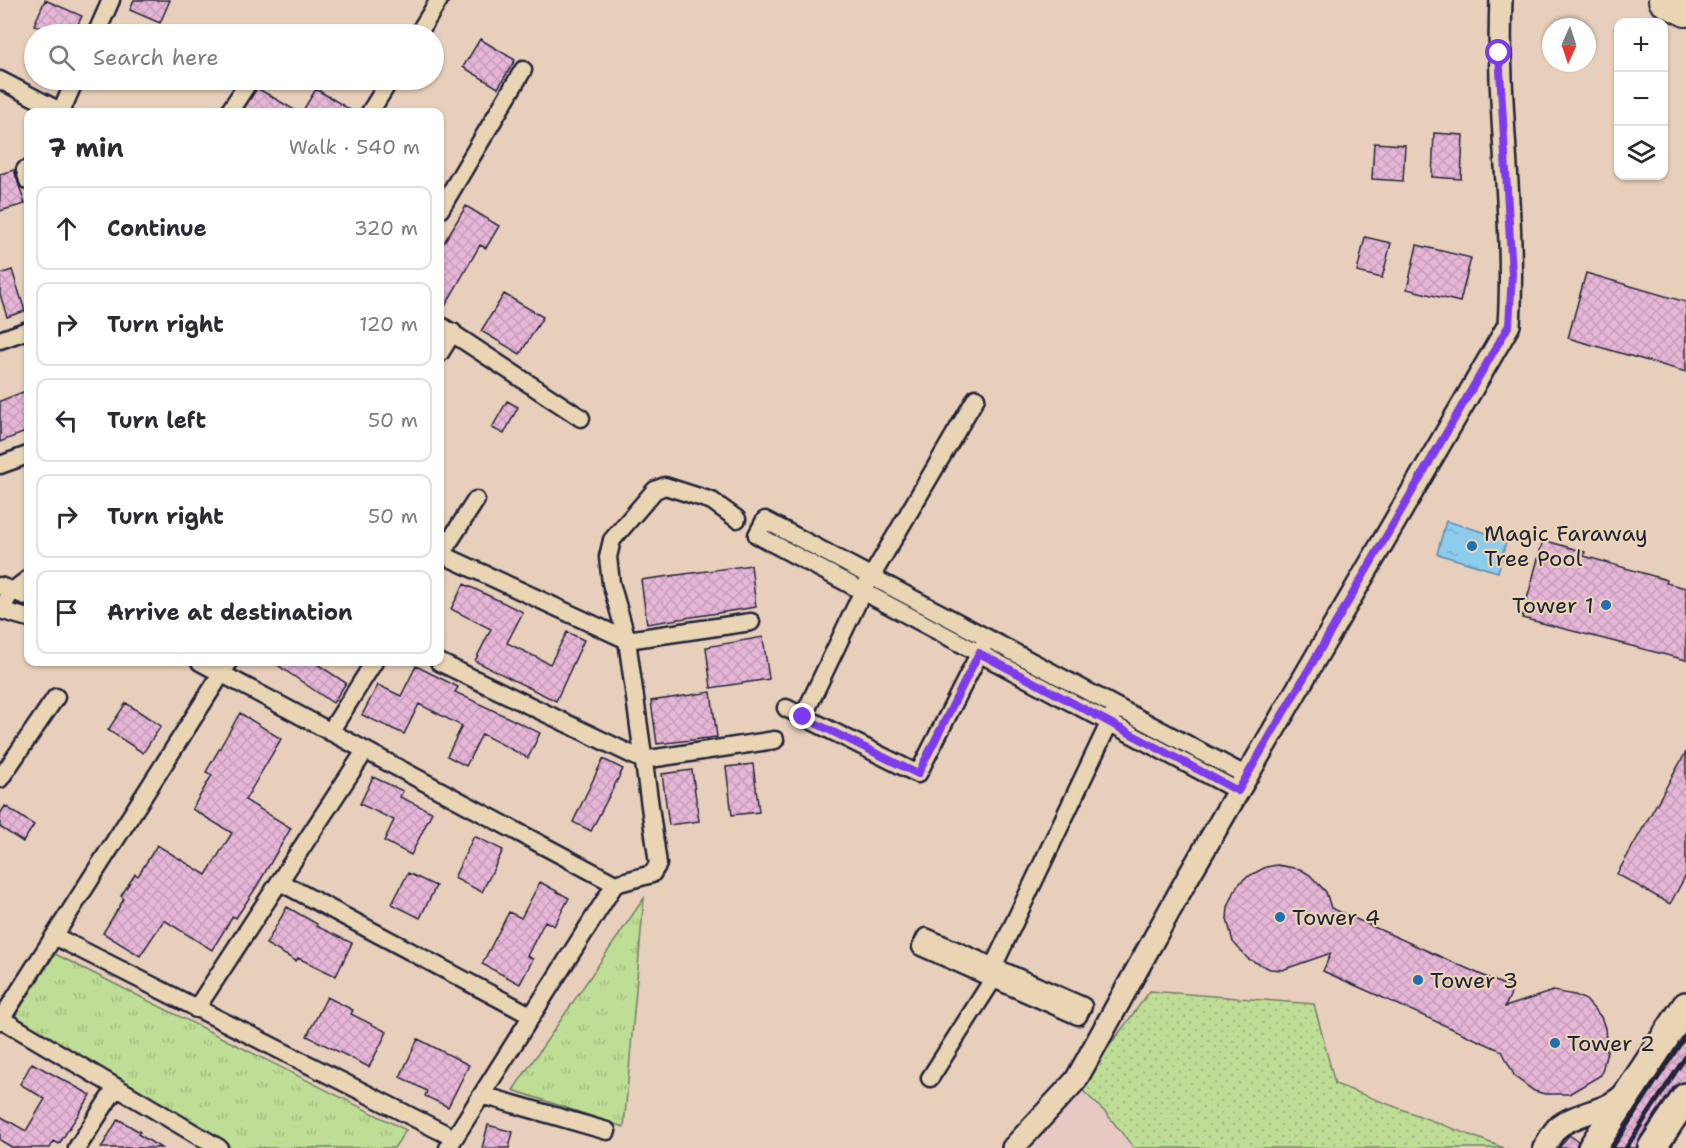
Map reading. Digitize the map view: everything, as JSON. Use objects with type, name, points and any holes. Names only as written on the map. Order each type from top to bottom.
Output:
[{"type":"highway","points":[[1664,0],[1686,11]]},
{"type":"highway","points":[[1592,1148],[1686,1006]]},
{"type":"highway","points":[[1652,1148],[1686,1097]]},
{"type":"street","points":[[100,24],[111,0]]},
{"type":"street","points":[[424,24],[439,0]]},
{"type":"street","points":[[1013,1148],[1076,1080],[1243,783],[1509,325],[1512,274],[1499,53],[1501,0]]},
{"type":"street","points":[[444,203],[523,70]]},
{"type":"street","points":[[0,80],[54,108]]},
{"type":"street","points":[[64,108],[71,90]]},
{"type":"street","points":[[232,108],[243,90]]},
{"type":"street","points":[[372,108],[383,90]]},
{"type":"street","points":[[446,329],[581,418]]},
{"type":"street","points":[[0,340],[24,331]]},
{"type":"street","points":[[803,717],[863,591],[976,398]]},
{"type":"street","points":[[0,465],[24,456]]},
{"type":"street","points":[[54,936],[451,1143],[615,884],[652,874],[658,864],[627,640],[611,583],[608,557],[612,540],[655,490],[665,486],[712,501],[737,519]]},
{"type":"street","points":[[444,549],[476,500]]},
{"type":"street","points":[[765,520],[1117,707],[1243,783],[1110,722],[757,535],[765,520]]},
{"type":"street","points":[[444,557],[627,640],[751,622]]},
{"type":"street","points":[[6,589],[24,581]]},
{"type":"street","points":[[6,589],[24,596]]},
{"type":"street","points":[[6,589],[1,610],[24,617]]},
{"type":"street","points":[[786,708],[918,774],[987,638]]},
{"type":"street","points":[[444,664],[643,760],[775,740]]},
{"type":"street","points":[[330,732],[371,666]]},
{"type":"street","points":[[219,1148],[1,1020],[225,668],[330,732],[615,884]]},
{"type":"street","points":[[0,779],[56,697]]},
{"type":"street","points":[[930,1078],[995,972],[1117,707]]},
{"type":"street","points":[[196,1009],[365,751]]},
{"type":"street","points":[[280,882],[532,1016]]},
{"type":"street","points":[[1544,1148],[1556,1129],[1570,1120],[1604,1108],[1622,1096],[1632,1085]]},
{"type":"street","points":[[77,1148],[115,1089]]},
{"type":"street","points":[[482,1095],[607,1131]]},
{"type":"shaded area","points":[[1079,1087],[1106,1113],[1134,1148],[1025,1148]]},
{"type":"green space","points":[[644,898],[624,1127],[513,1090]]},
{"type":"green space","points":[[55,954],[406,1130],[394,1148],[231,1148],[15,1016]]},
{"type":"green space","points":[[1150,991],[1314,1004],[1335,1084],[1504,1148],[1134,1148],[1106,1113],[1079,1087]]},
{"type":"water","name":"Magic Faraway Tree Pool","points":[[1446,521],[1507,539],[1498,572],[1437,554]]},
{"type":"building","points":[[45,0],[82,16],[78,24],[34,24]]},
{"type":"building","points":[[134,0],[170,0],[160,23],[130,10]]},
{"type":"building","points":[[480,39],[515,60],[498,88],[463,67]]},
{"type":"building","points":[[256,90],[260,90],[291,108],[244,108]]},
{"type":"building","points":[[315,90],[318,90],[347,108],[304,108]]},
{"type":"building","points":[[1434,133],[1463,135],[1461,179],[1432,177]]},
{"type":"building","points":[[1374,143],[1405,145],[1403,181],[1372,179]]},
{"type":"building","points":[[14,170],[24,204],[0,211],[0,174]]},
{"type":"building","points":[[466,206],[499,226],[486,248],[480,245],[444,308],[444,242]]},
{"type":"building","points":[[1365,237],[1391,243],[1382,278],[1357,272]]},
{"type":"building","points":[[1417,245],[1471,258],[1460,302],[1407,289]]},
{"type":"building","points":[[12,270],[24,311],[7,317],[0,294],[0,274]]},
{"type":"building","points":[[1586,273],[1686,302],[1686,372],[1568,338]]},
{"type":"building","points":[[504,294],[543,317],[520,354],[481,331]]},
{"type":"building","points":[[24,392],[24,433],[0,442],[0,401]]},
{"type":"building","points":[[507,401],[518,407],[504,434],[492,428]]},
{"type":"building","name":"Tower 1","points":[[1543,540],[1585,552],[1584,556],[1667,580],[1666,583],[1686,588],[1686,660],[1522,618]]},
{"type":"building","points":[[751,565],[756,607],[647,624],[641,580]]},
{"type":"building","points":[[464,584],[523,612],[507,643],[550,664],[567,632],[584,640],[556,701],[475,661],[491,629],[451,609]]},
{"type":"building","points":[[763,637],[769,679],[711,688],[706,647]]},
{"type":"building","points":[[279,666],[320,666],[346,683],[333,703]]},
{"type":"building","points":[[416,666],[458,687],[455,692],[540,733],[528,758],[482,734],[466,766],[447,756],[462,726],[419,704],[404,734],[362,715],[378,685],[401,696]]},
{"type":"building","points":[[711,692],[717,737],[657,744],[651,701]]},
{"type":"building","points":[[126,703],[161,726],[143,753],[108,730]]},
{"type":"building","points":[[240,713],[281,739],[245,800],[291,828],[257,886],[236,918],[233,916],[212,950],[164,920],[140,956],[103,933],[124,899],[121,896],[135,874],[138,876],[157,845],[206,875],[232,833],[192,809],[212,775],[206,772]]},
{"type":"building","points":[[1686,752],[1686,875],[1670,904],[1617,874]]},
{"type":"building","points":[[603,759],[623,769],[591,831],[573,822]]},
{"type":"building","points":[[753,764],[759,812],[732,815],[726,767]]},
{"type":"building","points":[[692,770],[699,821],[669,825],[662,774]]},
{"type":"building","points":[[373,777],[403,791],[400,797],[432,812],[411,855],[384,841],[394,820],[360,804]]},
{"type":"building","points":[[5,806],[34,825],[23,842],[0,827],[0,814]]},
{"type":"building","points":[[474,836],[503,850],[482,892],[454,878]]},
{"type":"building","points":[[1277,865],[1300,869],[1310,875],[1326,892],[1331,908],[1513,989],[1505,1007],[1553,991],[1575,995],[1586,1000],[1601,1017],[1605,1028],[1607,1052],[1601,1075],[1569,1094],[1545,1094],[1534,1091],[1515,1077],[1502,1051],[1323,971],[1331,953],[1282,970],[1270,969],[1248,959],[1233,942],[1227,919],[1228,907],[1237,886],[1245,878],[1266,867]]},
{"type":"building","points":[[408,873],[436,886],[420,918],[392,904]]},
{"type":"building","points":[[540,882],[569,898],[554,926],[545,921],[527,956],[533,959],[520,984],[482,964],[509,912],[521,918]]},
{"type":"building","points":[[287,907],[317,924],[316,926],[352,943],[336,976],[298,958],[296,961],[266,944]]},
{"type":"building","points":[[327,997],[353,1010],[351,1014],[387,1032],[369,1067],[307,1036]]},
{"type":"building","points":[[1686,1035],[1686,1081],[1673,1088],[1639,1139],[1636,1148],[1611,1148]]},
{"type":"building","points":[[418,1039],[469,1065],[448,1107],[425,1096],[427,1091],[400,1077]]},
{"type":"building","points":[[32,1063],[91,1095],[59,1144],[54,1141],[50,1148],[13,1148],[0,1140],[0,1116],[26,1131],[45,1099],[20,1084]]},
{"type":"building","points":[[118,1119],[140,1132],[138,1134],[161,1148],[101,1148]]},
{"type":"building","points":[[488,1125],[513,1132],[509,1148],[482,1148]]},
{"type":"building","points":[[1569,1135],[1578,1141],[1576,1148],[1559,1148]]},
{"type":"railway","points":[[1612,1148],[1686,1035]]},
{"type":"railway","points":[[1626,1148],[1686,1056]]},
{"type":"place","name":"Magic Faraway Tree Pool","points":[[1472,546]]},
{"type":"place","name":"Tower 1","points":[[1606,605]]},
{"type":"place","name":"Tower 4","points":[[1280,917]]},
{"type":"place","name":"Tower 3","points":[[1418,980]]},
{"type":"place","name":"Tower 2","points":[[1555,1043]]},
{"type":"route","points":[[803,717],[918,774],[979,653],[1238,791],[1509,325],[1512,274],[1499,53]]}]
